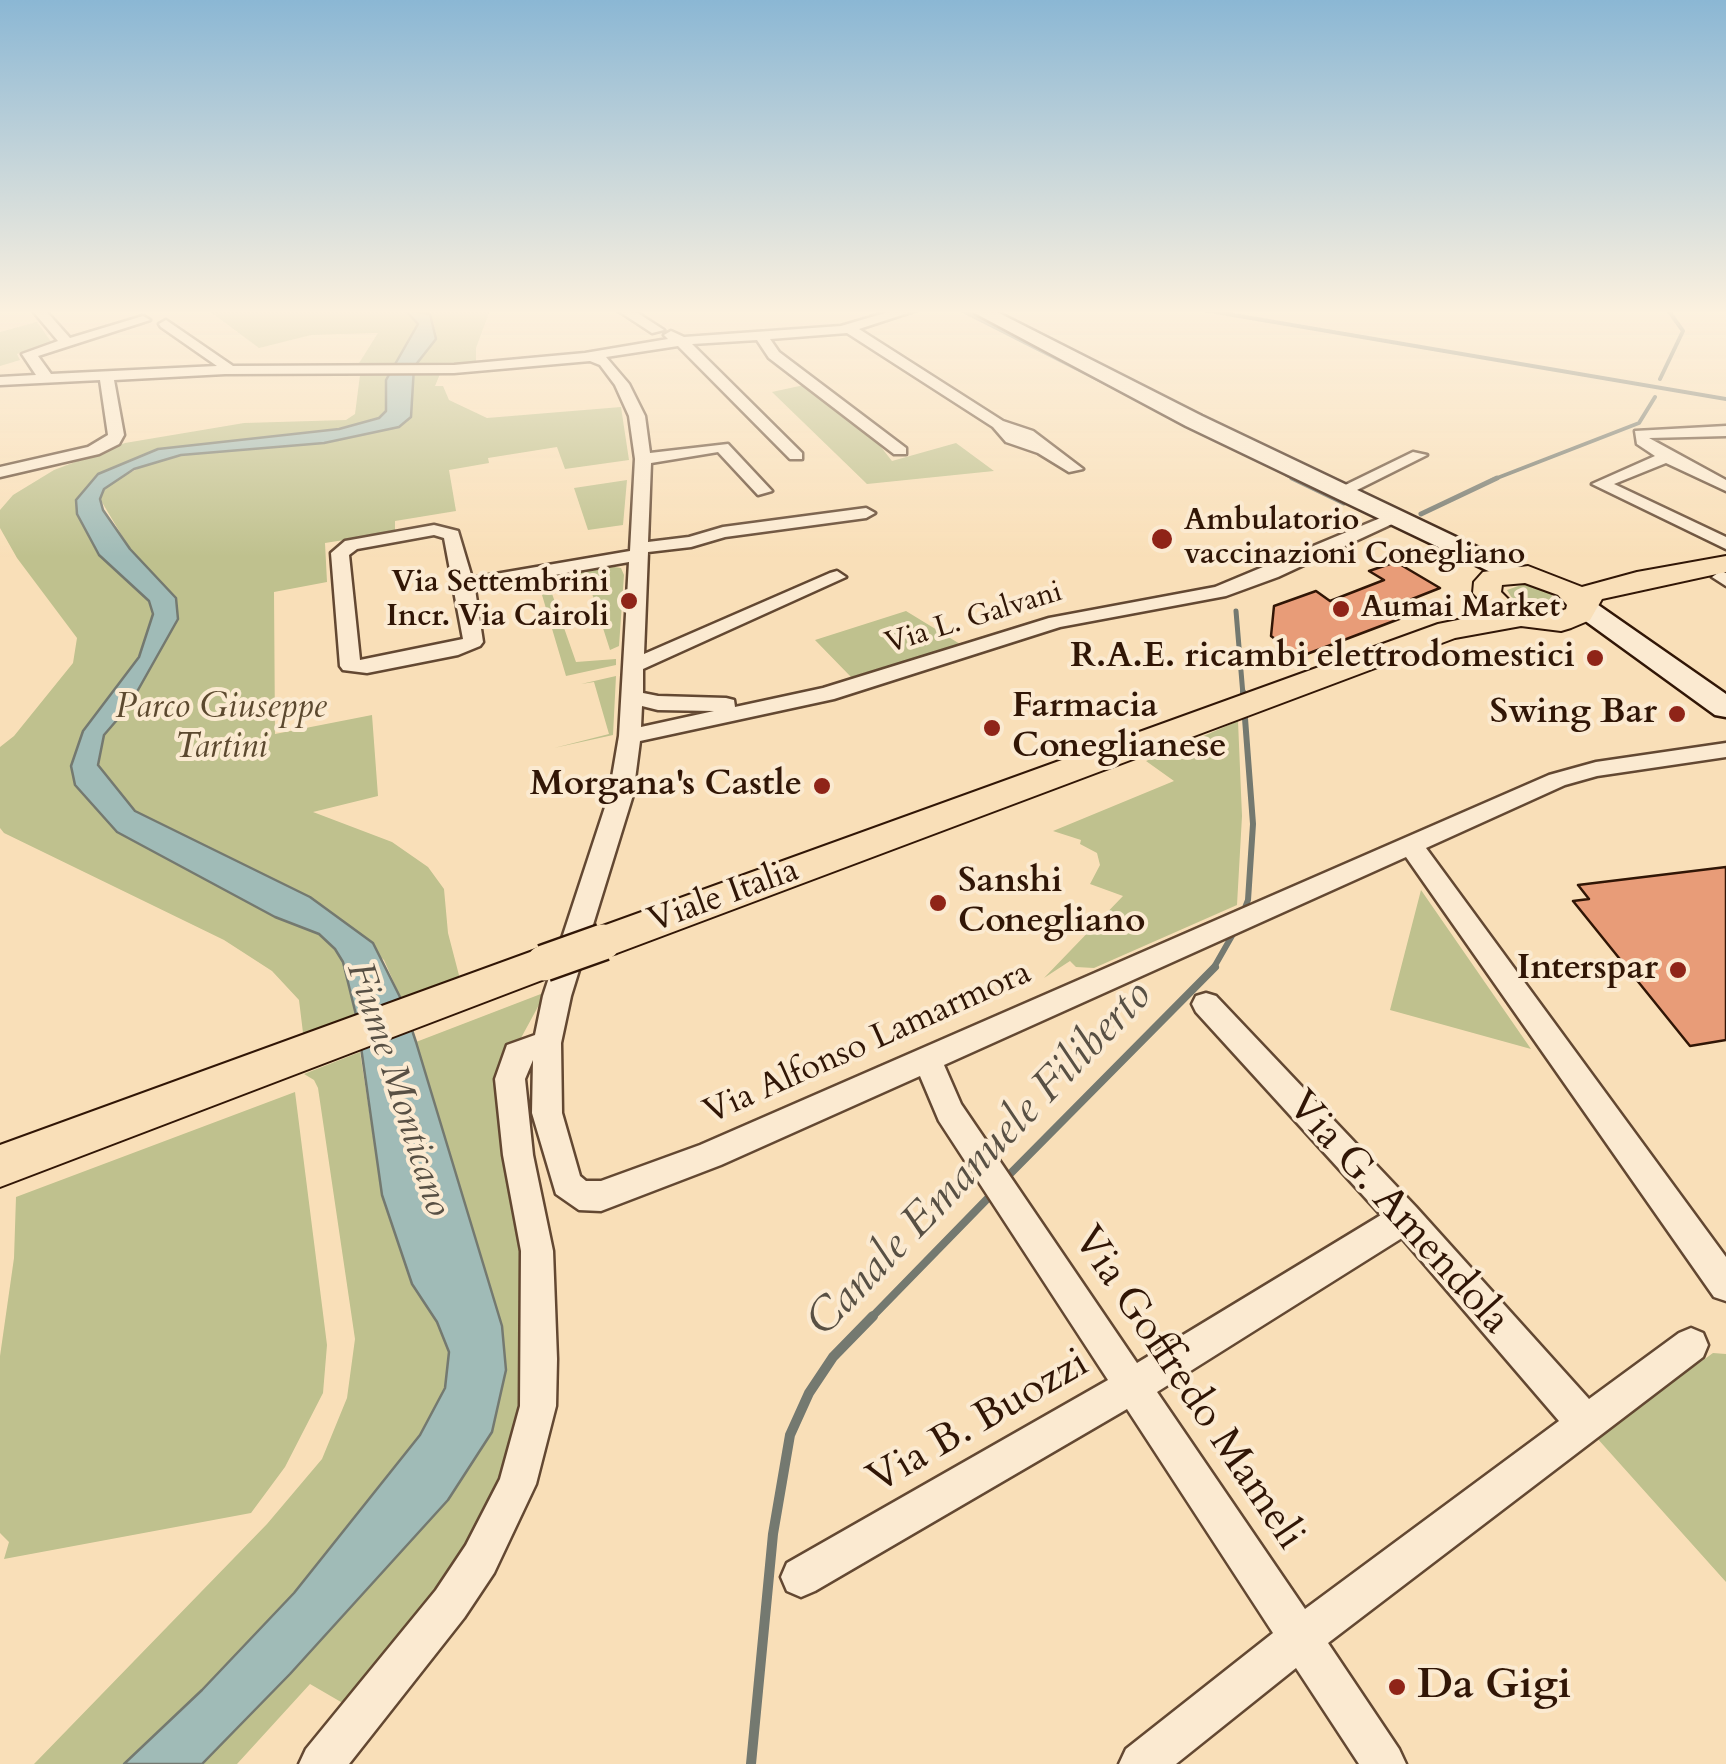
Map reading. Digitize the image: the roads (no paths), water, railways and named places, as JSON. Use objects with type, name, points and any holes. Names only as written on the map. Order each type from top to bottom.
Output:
[{"type":"main road","points":[[1142,392],[1436,538],[1568,589],[1582,605],[1726,708]]},
{"type":"main road","points":[[1436,538],[1467,563],[1499,606],[1522,617],[1592,631],[1675,670]]},
{"type":"main road","points":[[1528,575],[1577,581],[1724,574]]},
{"type":"main road","name":"Viale Italia","points":[[1448,630],[1480,609],[1493,578],[1528,575]]},
{"type":"main road","points":[[1552,622],[1576,618],[1592,592],[1637,580]]},
{"type":"main road","name":"Viale Italia","points":[[0,1166],[1448,630],[1522,617]]},
{"type":"street","points":[[0,472],[93,451],[113,442],[116,435],[109,392]]},
{"type":"street","points":[[321,1764],[450,1604],[480,1560],[517,1484],[538,1406],[537,1250],[518,1154],[510,1079],[517,1054],[547,1043],[562,980],[616,815],[630,736],[643,459],[626,392]]},
{"type":"street","points":[[732,392],[796,456]]},
{"type":"street","points":[[822,392],[900,452]]},
{"type":"street","points":[[949,392],[998,424],[1028,434],[1075,470]]},
{"type":"street","points":[[1726,432],[1640,434],[1643,442],[1726,486]]},
{"type":"street","points":[[643,459],[722,447],[764,491]]},
{"type":"street","points":[[1341,492],[1418,456]]},
{"type":"street","points":[[1667,456],[1600,484],[1726,544]]},
{"type":"street","points":[[465,585],[690,542],[722,532],[866,513]]},
{"type":"street","name":"Via L. Galvani","points":[[795,702],[1056,622],[1219,592],[1271,574],[1396,518]]},
{"type":"street","points":[[434,530],[449,531],[465,585],[474,637],[467,646],[367,667],[350,666],[339,558],[345,548],[434,530]]},
{"type":"street","points":[[633,666],[837,577]]},
{"type":"street","points":[[632,696],[704,705],[795,702]]},
{"type":"street","points":[[630,736],[795,702]]},
{"type":"street","name":"Via Alfonso Lamarmora","points":[[547,1043],[548,1113],[556,1152],[567,1184],[579,1195],[589,1197],[639,1184],[710,1155],[1570,776],[1726,750]]},
{"type":"street","points":[[1411,845],[1726,1285]]},
{"type":"street","name":"Via G. Amendola","points":[[1206,1004],[1405,1218],[1587,1426]]},
{"type":"street","name":"Via Goffredo Mameli","points":[[926,1058],[950,1112],[1000,1190],[1384,1764]]},
{"type":"street","name":"Via B. Buozzi","points":[[801,1578],[1133,1386],[1405,1218]]},
{"type":"street","points":[[1141,1764],[1299,1639],[1691,1345]]},
{"type":"water","name":"Fiume Monticano","points":[[386,392],[412,392],[411,417],[399,427],[324,443],[181,455],[134,469],[104,489],[100,499],[103,510],[130,549],[176,598],[178,619],[129,706],[104,735],[98,765],[135,811],[310,897],[373,943],[403,1003],[416,1042],[502,1326],[506,1370],[492,1432],[448,1500],[290,1674],[202,1764],[124,1764],[202,1690],[294,1593],[420,1435],[445,1388],[449,1352],[437,1322],[412,1284],[382,1195],[357,1019],[343,962],[335,949],[319,934],[275,917],[117,832],[75,785],[71,766],[83,731],[139,657],[153,614],[149,601],[99,555],[77,514],[76,500],[98,474],[158,449],[339,429],[379,418],[386,411]]},
{"type":"waterway","points":[[1687,392],[1726,399]]},
{"type":"waterway","name":"Canale Emanuele Filiberto","points":[[1496,478],[1639,423],[1655,397]]},
{"type":"waterway","points":[[1287,475],[1297,480]]},
{"type":"waterway","points":[[1292,478],[1344,503]]},
{"type":"waterway","name":"Canale Emanuele Filiberto","points":[[1421,514],[1496,478]]},
{"type":"waterway","name":"Canale Emanuele Filiberto","points":[[1492,480],[1496,478]]},
{"type":"waterway","name":"Canale Emanuele Filiberto","points":[[1236,611],[1243,695]]},
{"type":"waterway","name":"Canale Emanuele Filiberto","points":[[1242,915],[1248,900],[1253,824],[1243,692]]},
{"type":"waterway","name":"Canale Emanuele Filiberto","points":[[1213,969],[1237,927]]},
{"type":"waterway","name":"Canale Emanuele Filiberto","points":[[1003,1181],[1215,967]]},
{"type":"waterway","name":"Canale Emanuele Filiberto","points":[[870,1319],[992,1194]]},
{"type":"waterway","name":"Canale Emanuele Filiberto","points":[[751,1764],[773,1534],[790,1435],[809,1393],[833,1357],[873,1316]]},
{"type":"place","name":"Ambulatorio vaccinazioni Conegliano","points":[[1162,539]]},
{"type":"place","name":"Via Settembrini Incr. Via Cairoli","points":[[629,601]]},
{"type":"place","name":"Aumai Market","points":[[1341,609]]},
{"type":"place","name":"R.A.E. ricambi elettrodomestici","points":[[1595,658]]},
{"type":"place","name":"Swing Bar","points":[[1677,714]]},
{"type":"place","name":"Farmacia Coneglianese","points":[[992,728]]},
{"type":"place","name":"Morgana's Castle","points":[[822,786]]},
{"type":"place","name":"Sanshi Conegliano","points":[[938,903]]},
{"type":"place","name":"Interspar","points":[[1678,970]]},
{"type":"place","name":"Da Gigi","points":[[1397,1687]]},
{"type":"park label","name":"Parco Giuseppe Tartini","points":[[221,729]]}]
